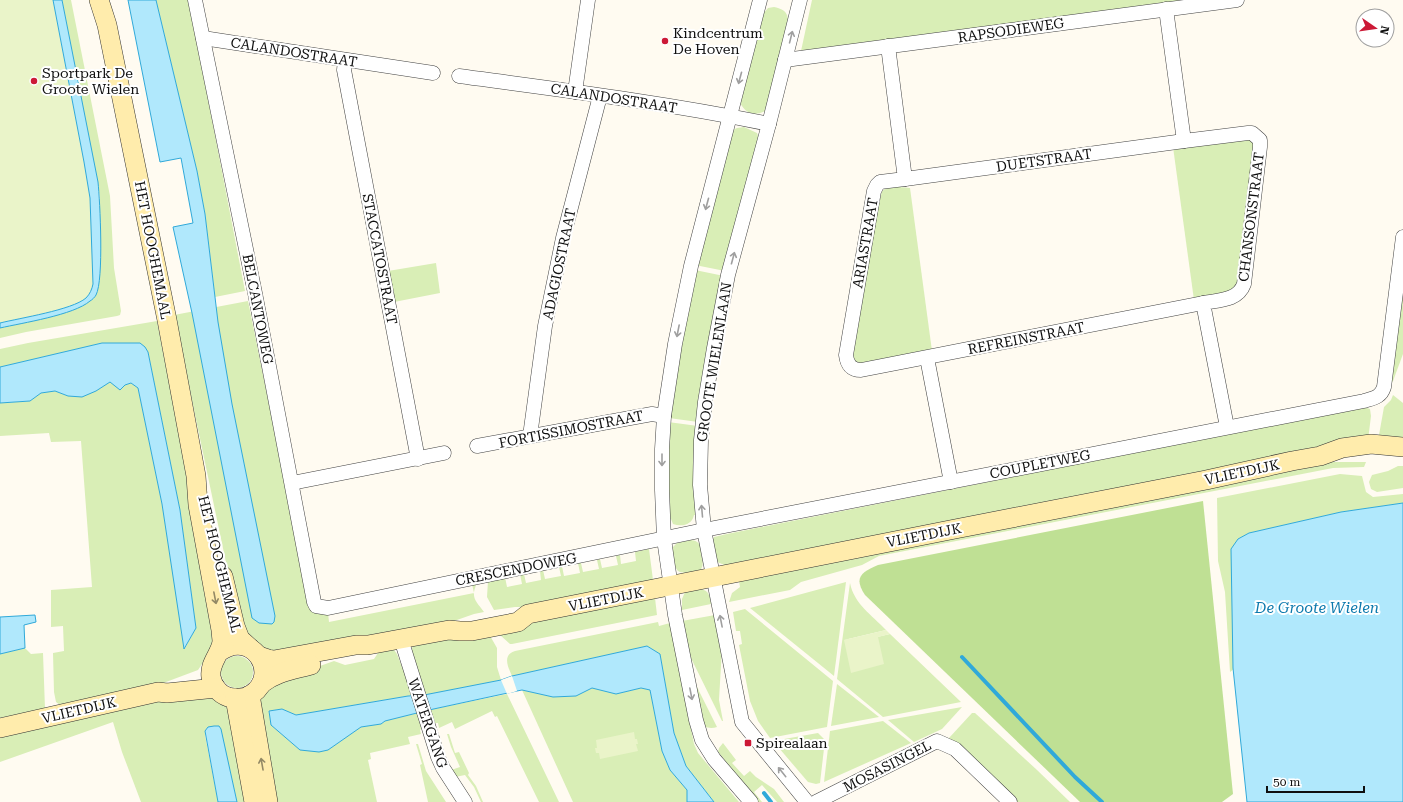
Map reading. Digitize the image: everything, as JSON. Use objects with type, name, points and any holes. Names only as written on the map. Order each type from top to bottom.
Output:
[{"type":"street","name":"HET HOOGHEMAAL","points":[[100,0],[107,25],[196,476],[198,505],[221,630],[222,642],[214,661]]},
{"type":"street","name":"HET HOOGHEMAAL","points":[[106,0],[107,25]]},
{"type":"street","name":"BELCANTOWEG","points":[[195,0],[255,293],[314,602],[316,606],[328,608]]},
{"type":"street","points":[[575,92],[588,0]]},
{"type":"street","points":[[751,802],[714,759],[702,740],[696,720],[671,586],[664,539],[662,476],[664,416],[675,344],[691,266],[760,0]]},
{"type":"street","name":"RAPSODIEWEG","points":[[785,60],[1237,0]]},
{"type":"street","name":"GROOTE WIELENLAAN","points":[[798,1],[769,124],[728,274],[714,348],[701,440],[700,484],[704,530],[712,577],[742,722],[807,802]]},
{"type":"street","points":[[1166,9],[1184,141]]},
{"type":"street","name":"CALANDOSTRAAT","points":[[203,38],[433,73]]},
{"type":"street","points":[[888,46],[905,179]]},
{"type":"street","name":"STACCATOSTRAAT","points":[[345,60],[344,70],[418,459]]},
{"type":"street","name":"CALANDOSTRAAT","points":[[459,76],[575,92],[730,116],[769,124]]},
{"type":"street","name":"ADAGIOSTRAAT","points":[[530,436],[546,326],[563,238],[600,96]]},
{"type":"street","name":"CHANSONSTRAAT","points":[[1184,141],[1248,133],[1252,133],[1260,140],[1244,284],[1242,290],[1232,297],[1203,303]]},
{"type":"street","name":"DUETSTRAAT","points":[[905,179],[1184,141]]},
{"type":"street","name":"ARIASTRAAT","points":[[850,367],[847,362],[846,355],[874,191],[880,182],[905,179]]},
{"type":"street","name":"COUPLETWEG","points":[[704,530],[1377,398],[1382,393],[1384,387],[1403,237]]},
{"type":"street","points":[[1203,303],[1227,427]]},
{"type":"street","name":"REFREINSTRAAT","points":[[850,367],[856,370],[861,370],[1203,303]]},
{"type":"street","points":[[927,358],[951,482]]},
{"type":"street","name":"FORTISSIMOSTRAAT","points":[[477,446],[652,414],[664,416]]},
{"type":"street","name":"VLIETDIJK","points":[[254,652],[274,660],[356,645],[368,645],[449,630],[458,623],[479,617],[516,611],[528,614],[671,586],[1206,480],[1320,456],[1342,448],[1371,444],[1403,447]]},
{"type":"street","name":"VLIETDIJK","points":[[1320,456],[1341,458],[1369,457],[1390,452],[1403,452]]},
{"type":"street","points":[[292,483],[444,453]]},
{"type":"street","name":"HET HOOGHEMAAL","points":[[196,476],[207,503],[235,626],[240,639],[254,652]]},
{"type":"street","name":"CRESCENDOWEG","points":[[328,608],[704,530]]},
{"type":"street","name":"WATERGANG","points":[[401,639],[443,768],[464,802]]},
{"type":"street","points":[[240,645],[254,652],[262,661],[264,676],[248,692],[227,696],[220,693],[212,682],[214,661],[224,648],[240,645]]},
{"type":"street","name":"VLIETDIJK","points":[[248,692],[269,677],[276,674],[358,651],[368,645]]},
{"type":"street","name":"VLIETDIJK","points":[[0,728],[158,692],[214,661]]},
{"type":"street","name":"VLIETDIJK","points":[[158,692],[167,693],[216,688]]},
{"type":"street","points":[[248,692],[254,802]]},
{"type":"street","points":[[248,692],[268,802]]},
{"type":"street","name":"MOSASINGEL","points":[[816,802],[937,741],[955,748],[1010,802]]},
{"type":"green space","name":"Sportpark De Groote Wielen","points":[[0,0],[53,0],[90,198],[93,284],[91,291],[86,298],[79,302],[58,310],[0,323]]},
{"type":"green space","points":[[62,0],[71,0],[110,196],[114,268],[121,311],[120,315],[117,316],[0,338],[0,328],[67,312],[100,197]]},
{"type":"green space","points":[[156,0],[189,0],[245,291],[215,297],[205,214],[197,171]]},
{"type":"green space","points":[[812,0],[1188,0],[801,51]]},
{"type":"green space","points":[[774,7],[785,12],[789,28],[765,111],[753,114],[749,113],[743,108],[739,100],[762,15],[768,8]]},
{"type":"green space","points":[[744,127],[757,133],[759,139],[725,271],[695,265],[733,130]]},
{"type":"green space","points":[[1248,137],[1254,140],[1255,146],[1238,286],[1233,292],[1194,300],[1173,147]]},
{"type":"green space","points":[[890,186],[910,188],[932,351],[862,366],[854,363],[851,358],[878,207],[882,191]]},
{"type":"green space","points":[[436,263],[440,293],[394,302],[388,271]]},
{"type":"green space","points":[[695,270],[724,276],[698,422],[669,418]]},
{"type":"green space","points":[[1403,280],[1403,354],[1393,381],[1390,384]]},
{"type":"green space","points":[[248,301],[310,606],[328,613],[329,622],[474,593],[476,602],[484,612],[454,621],[278,656],[264,650],[240,629],[174,315]]},
{"type":"green space","points":[[157,321],[218,633],[208,655],[198,670],[142,691],[63,707],[56,702],[54,692],[53,653],[64,651],[63,626],[51,627],[51,590],[92,587],[81,441],[51,442],[49,433],[0,436],[0,403],[30,401],[41,393],[55,391],[68,396],[96,391],[110,382],[125,385],[131,383],[138,388],[162,504],[185,648],[196,628],[180,510],[148,352],[145,347],[102,343],[0,367],[0,349]]},
{"type":"green space","points":[[1393,395],[1403,403],[1403,438],[1379,435],[1384,407],[1391,400]]},
{"type":"green space","points":[[1364,407],[1370,409],[1371,416],[1368,440],[727,566],[717,562],[711,545],[714,537],[727,534]]},
{"type":"green space","points":[[668,422],[698,426],[697,515],[694,515],[689,523],[683,525],[673,524],[671,519],[668,520]]},
{"type":"green space","points":[[1327,462],[1366,462],[1364,467],[1333,468],[879,556],[862,565],[801,582],[790,590],[729,602],[732,593],[740,587],[739,581]]},
{"type":"green space","points":[[1398,466],[1403,466],[1403,488],[1377,492],[1371,489],[1369,482],[1372,475],[1388,471]]},
{"type":"green space","points":[[1340,474],[1362,476],[1366,492],[1373,497],[1403,494],[1403,503],[1341,512],[1249,533],[1238,539],[1234,669],[1230,672],[1225,592],[1218,561],[1217,498]]},
{"type":"green space","points":[[1203,501],[1233,794],[1222,802],[1080,802],[865,595],[861,589],[861,576],[868,570],[878,565]]},
{"type":"green space","points":[[691,540],[698,542],[703,550],[704,553],[701,554],[703,565],[700,571],[685,573],[676,568],[671,549],[677,543]]},
{"type":"green space","points":[[649,549],[653,580],[522,607],[494,610],[487,597],[488,581],[505,577],[507,587],[522,584],[520,574],[524,574],[526,583],[541,580],[540,571],[543,570],[545,579],[561,576],[559,567],[562,566],[564,576],[580,573],[578,563],[581,563],[583,572],[599,569],[597,560],[600,559],[602,568],[618,565],[616,556],[620,555],[621,564],[636,561],[635,552]]},
{"type":"green space","points":[[846,582],[834,676],[750,608]]},
{"type":"green space","points":[[477,583],[474,593],[472,584]]},
{"type":"green space","points":[[850,583],[859,603],[886,630],[844,640],[877,637],[890,634],[961,702],[883,717],[837,679]]},
{"type":"green space","points":[[700,589],[708,594],[711,604],[682,610],[682,599],[685,592]]},
{"type":"green space","points":[[655,598],[657,615],[512,644],[500,635],[529,621]]},
{"type":"green space","points":[[745,609],[833,681],[827,727],[770,738],[758,721],[750,701],[739,645],[742,644],[740,631],[736,631],[733,612]]},
{"type":"green space","points":[[715,615],[722,648],[719,700],[723,721],[688,652],[682,621]]},
{"type":"green space","points":[[658,622],[659,626],[670,623],[694,744],[698,753],[739,802],[714,802],[686,766],[674,733],[660,654],[647,646],[512,676],[507,662],[508,655],[515,651]]},
{"type":"green space","points":[[886,630],[890,634],[878,637],[884,664],[851,673],[844,640]]},
{"type":"green space","points":[[489,634],[497,648],[497,667],[501,680],[424,695],[411,651],[414,643]]},
{"type":"green space","points":[[25,648],[31,654],[43,653],[45,709],[0,718],[0,654]]},
{"type":"green space","points":[[387,648],[394,650],[397,654],[413,695],[296,715],[282,709],[269,711],[271,725],[300,750],[328,750],[361,727],[381,724],[385,721],[418,713],[422,728],[420,730],[421,734],[408,737],[410,744],[370,753],[371,759],[368,760],[377,802],[273,802],[257,698],[269,684],[334,661],[345,665],[374,659],[380,650]]},
{"type":"green space","points":[[237,656],[248,661],[253,672],[248,683],[237,688],[226,683],[221,672],[226,661]]},
{"type":"green space","points":[[694,681],[717,727],[707,728],[700,722]]},
{"type":"green space","points":[[837,684],[879,717],[831,726]]},
{"type":"green space","points":[[592,688],[616,694],[641,688],[650,690],[662,751],[670,770],[687,790],[687,802],[573,802],[522,690],[553,697],[576,696]]},
{"type":"green space","points":[[507,694],[559,802],[539,802],[497,716],[495,717],[492,711],[455,729],[452,722],[439,728],[438,723],[434,723],[429,710]]},
{"type":"green space","points":[[208,695],[229,706],[252,802],[237,802],[227,758],[209,727],[205,731],[205,735],[218,802],[141,802],[122,752],[113,722],[0,762],[0,732],[153,700]]},
{"type":"green space","points":[[962,707],[942,729],[914,742],[888,720]]},
{"type":"green space","points":[[972,713],[975,713],[1070,802],[1016,802],[949,738]]},
{"type":"green space","points":[[883,721],[911,743],[824,782],[830,731]]},
{"type":"green space","points":[[634,732],[635,739],[637,739],[638,744],[636,744],[638,751],[600,759],[599,753],[596,753],[596,740]]},
{"type":"green space","points":[[818,733],[825,740],[820,783],[816,784],[808,782],[773,741]]},
{"type":"green space","points":[[447,734],[449,734],[455,753],[459,752],[469,773],[468,775],[476,786],[483,802],[481,802],[474,787],[465,775],[455,777],[451,770],[460,767]]},
{"type":"green space","points":[[723,743],[736,760],[732,763],[744,776],[750,771],[774,789],[784,802],[777,802],[762,785],[754,792],[762,802],[756,802],[722,762],[724,759],[718,752]]},
{"type":"green space","points":[[416,744],[418,744],[426,771],[446,802],[428,802],[420,765],[422,764]]},
{"type":"water","points":[[53,0],[62,0],[98,182],[101,258],[98,287],[96,295],[93,299],[82,306],[47,318],[0,328],[0,323],[58,310],[79,302],[86,298],[91,291],[93,284],[90,198]]},
{"type":"water","points":[[128,0],[156,0],[197,171],[205,214],[218,322],[232,404],[275,616],[272,624],[259,623],[252,618],[192,313],[173,227],[193,223],[181,158],[160,162]]},
{"type":"water","points":[[102,343],[140,343],[148,352],[180,510],[196,628],[184,649],[162,504],[138,388],[131,383],[125,385],[120,390],[110,382],[96,391],[82,397],[68,396],[55,391],[41,393],[30,401],[0,403],[0,367]]},
{"type":"water","name":"De Groote Wielen","points":[[1403,503],[1403,802],[1247,802],[1233,668],[1231,549],[1238,539],[1249,533],[1341,512]]},
{"type":"water","points":[[35,615],[36,622],[24,625],[25,648],[0,654],[0,617]]},
{"type":"water","points":[[647,646],[660,654],[674,733],[686,766],[714,802],[687,802],[687,790],[670,770],[662,751],[650,690],[641,688],[616,694],[592,688],[576,696],[553,697],[522,690],[429,710],[385,721],[381,724],[361,727],[328,750],[319,752],[300,750],[271,725],[269,711],[282,709],[296,715],[408,696],[424,695],[501,680],[512,676]]},
{"type":"water","points":[[219,726],[221,729],[237,802],[218,802],[205,731],[208,727]]},
{"type":"pier","points":[[512,676],[517,691],[507,694],[501,680]]},
{"type":"waterway","points":[[962,657],[1075,777],[1102,802]]},
{"type":"waterway","points":[[764,793],[771,802]]},
{"type":"place","name":"Kindcentrum De Hoven","points":[[665,41]]},
{"type":"place","name":"Sportpark De Groote Wielen","points":[[34,81]]},
{"type":"place","name":"Spirealaan","points":[[748,743]]}]
